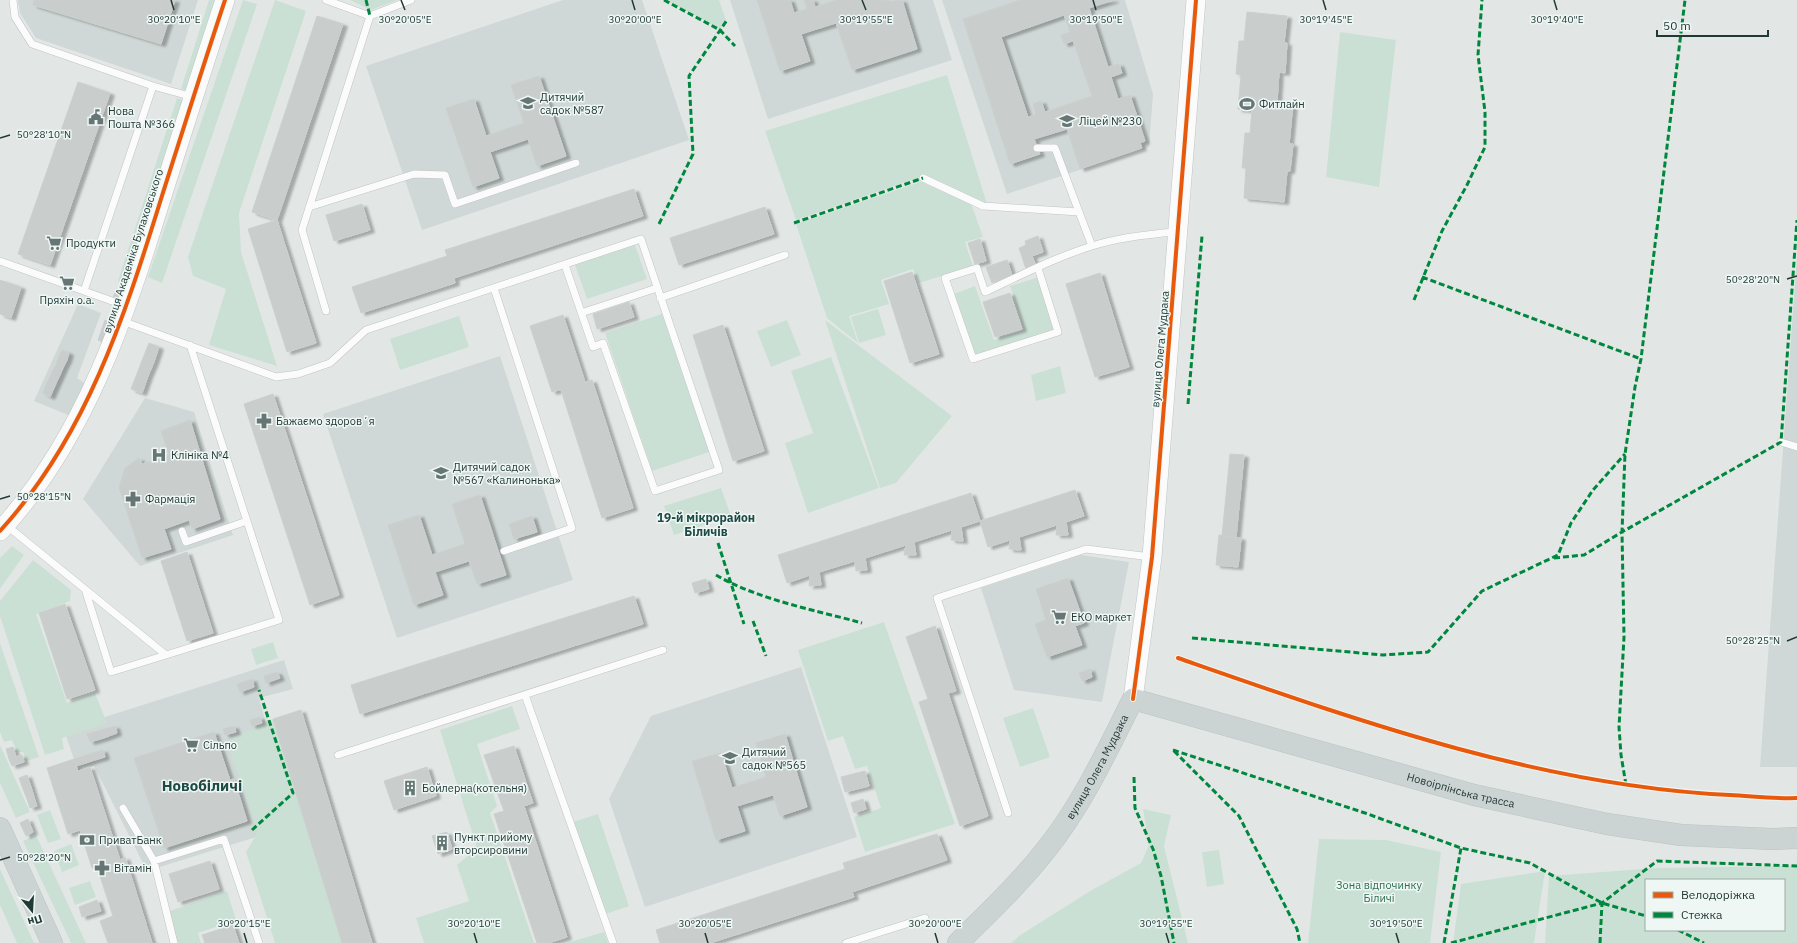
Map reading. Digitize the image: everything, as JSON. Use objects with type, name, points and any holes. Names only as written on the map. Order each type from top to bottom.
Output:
[{"type":"main road","name":"Новоірпінська трасса","points":[[1133,698],[1474,795],[1607,824],[1681,835],[1772,839],[1797,838]]},
{"type":"main road","name":"вулиця Олега Мудрака","points":[[958,943],[998,904],[1046,851],[1080,802],[1133,698]]},
{"type":"main road","points":[[0,828],[52,943]]},
{"type":"street","name":"вулиця Академіка Булаховського","points":[[3,528],[44,475],[76,425],[94,387],[124,313],[225,0]]},
{"type":"street","name":"вулиця Олега Мудрака","points":[[1133,698],[1152,557],[1196,0]]},
{"type":"lane","points":[[13,0],[16,17],[32,44],[153,86],[193,96]]},
{"type":"lane","points":[[326,0],[370,16],[411,0]]},
{"type":"lane","points":[[326,311],[302,230],[370,16]]},
{"type":"lane","points":[[84,291],[153,86]]},
{"type":"lane","points":[[1037,148],[1054,148],[1092,246]]},
{"type":"lane","points":[[309,207],[414,174],[445,175],[455,204],[576,163]]},
{"type":"lane","points":[[923,178],[983,206],[1079,212]]},
{"type":"lane","points":[[1038,268],[1058,332],[973,359],[946,278],[977,268],[985,292],[1038,268],[1092,246],[1156,233],[1178,232]]},
{"type":"lane","points":[[0,260],[84,291],[124,313],[190,345],[276,377],[298,374],[330,363],[366,330],[641,239],[719,470],[655,491],[603,343],[592,347],[565,265]]},
{"type":"lane","points":[[660,298],[785,255]]},
{"type":"lane","points":[[494,288],[572,528],[504,551]]},
{"type":"lane","points":[[581,313],[657,288]]},
{"type":"lane","points":[[85,589],[111,672],[279,620],[190,345]]},
{"type":"lane","points":[[1780,442],[1797,447]]},
{"type":"lane","points":[[182,531],[186,542],[247,521]]},
{"type":"lane","points":[[3,528],[85,589],[166,655]]},
{"type":"lane","points":[[1008,814],[937,598],[1086,549],[1152,557]]},
{"type":"lane","points":[[338,755],[663,650]]},
{"type":"lane","points":[[525,695],[613,943]]},
{"type":"lane","points":[[123,808],[154,861],[174,943]]},
{"type":"lane","points":[[154,861],[224,839],[259,943]]},
{"type":"lane","points":[[846,943],[925,918]]},
{"type":"shaded area","points":[[18,0],[198,0],[171,84],[36,38],[20,13]]},
{"type":"shaded area","name":"Дитячий садок №587","points":[[563,0],[642,0],[689,140],[422,230],[366,66]]},
{"type":"shaded area","points":[[730,0],[933,0],[952,60],[768,119]]},
{"type":"shaded area","name":"Ліцей №230","points":[[942,0],[1125,0],[1153,94],[1149,147],[1007,194]]},
{"type":"shaded area","points":[[1797,256],[1797,767],[1760,767]]},
{"type":"shaded area","points":[[78,304],[101,313],[77,378],[87,385],[73,417],[34,401]]},
{"type":"shaded area","name":"Дитячий садок №567 «Калинонька»","points":[[500,356],[573,580],[397,638],[323,414]]},
{"type":"shaded area","name":"Клініка №4","points":[[145,398],[194,412],[233,535],[140,566],[83,499]]},
{"type":"shaded area","points":[[1081,555],[1129,562],[1102,702],[1014,690],[981,588]]},
{"type":"shaded area","points":[[284,660],[293,689],[259,698],[267,727],[262,835],[147,871],[94,766],[78,771],[64,730]]},
{"type":"shaded area","name":"Дитячий садок №565","points":[[801,667],[857,837],[645,907],[609,799],[651,716]]},
{"type":"green space","points":[[209,0],[223,0],[193,92],[181,89]]},
{"type":"green space","points":[[243,0],[257,4],[162,283],[148,277]]},
{"type":"green space","points":[[275,0],[306,11],[239,213],[241,252],[277,366],[209,345],[226,289],[193,276],[188,257]]},
{"type":"green space","points":[[350,0],[397,0],[371,10]]},
{"type":"green space","points":[[666,0],[719,0],[726,20],[720,29]]},
{"type":"green space","points":[[1340,32],[1396,40],[1379,187],[1326,177]]},
{"type":"green space","points":[[947,75],[987,204],[923,176],[796,220],[765,131]]},
{"type":"green space","points":[[177,98],[190,102],[127,284],[118,281]]},
{"type":"green space","points":[[923,181],[971,203],[983,237],[965,242],[973,266],[919,283],[913,269],[881,280],[889,304],[849,316],[858,343],[827,318],[796,224]]},
{"type":"green space","points":[[635,245],[647,279],[587,299],[575,265]]},
{"type":"green space","points":[[1039,277],[1056,331],[975,357],[954,294],[975,286],[994,340],[1024,330],[1010,286]]},
{"type":"green space","points":[[878,309],[886,335],[859,343],[851,317]]},
{"type":"green space","points":[[662,314],[709,452],[652,471],[605,333]]},
{"type":"green space","points":[[459,316],[469,347],[400,370],[390,339]]},
{"type":"green space","points":[[787,320],[801,355],[771,367],[757,331]]},
{"type":"green space","points":[[825,320],[952,416],[896,483],[880,488]]},
{"type":"green space","points":[[831,357],[879,488],[808,513],[785,443],[813,433],[791,371]]},
{"type":"green space","points":[[1060,366],[1066,393],[1036,401],[1031,375]]},
{"type":"green space","points":[[721,488],[731,516],[674,535],[664,506]]},
{"type":"green space","points":[[12,546],[24,555],[0,589],[0,558]]},
{"type":"green space","points":[[33,560],[71,590],[70,601],[36,614],[67,703],[95,693],[107,723],[62,738],[64,749],[45,755],[0,616],[0,601]]},
{"type":"green space","points":[[884,622],[955,824],[865,852],[854,817],[881,808],[867,766],[855,769],[843,736],[828,741],[798,650]]},
{"type":"green space","points":[[273,642],[278,658],[256,665],[251,649]]},
{"type":"green space","points":[[0,643],[39,757],[26,761],[23,752],[17,752],[12,740],[4,742],[0,732]]},
{"type":"green space","points":[[512,706],[520,729],[477,744],[497,806],[490,813],[534,943],[424,943],[416,918],[469,901],[457,865],[477,848],[440,730]]},
{"type":"green space","points":[[1033,708],[1050,757],[1020,767],[1003,718]]},
{"type":"green space","points":[[273,719],[342,943],[275,943],[246,852],[258,832],[227,741]]},
{"type":"green space","points":[[0,745],[30,812],[16,818],[0,783]]},
{"type":"green space","points":[[1143,809],[1171,815],[1164,846],[1188,943],[1011,943],[1019,936],[1090,891],[1141,863],[1149,845]]},
{"type":"green space","points":[[50,810],[61,839],[48,843],[37,815]]},
{"type":"green space","points":[[598,814],[629,906],[603,915],[573,822]]},
{"type":"green space","points":[[36,835],[86,943],[71,943],[23,841]]},
{"type":"green space","name":"Зона відпочинку Біличі","points":[[1319,839],[1386,840],[1441,852],[1430,943],[1308,943]]},
{"type":"green space","points":[[71,844],[79,865],[62,872],[54,851]]},
{"type":"green space","points":[[1219,850],[1224,884],[1207,887],[1202,852]]},
{"type":"green space","points":[[1797,866],[1797,943],[1545,943],[1549,876],[1656,868]]},
{"type":"green space","points":[[0,869],[34,943],[17,943],[0,905]]},
{"type":"green space","points":[[1545,871],[1534,943],[1453,943],[1461,884]]},
{"type":"green space","points":[[90,881],[96,897],[75,905],[69,888]]},
{"type":"green space","points":[[227,891],[236,920],[198,933],[201,943],[177,943],[170,911]]},
{"type":"green space","points":[[604,932],[608,943],[567,943]]},
{"type":"building","points":[[34,0],[175,0],[161,44],[33,5]]},
{"type":"building","points":[[757,0],[790,0],[794,13],[807,9],[804,0],[813,0],[815,7],[837,0],[885,0],[886,2],[902,0],[917,49],[852,70],[836,23],[801,34],[810,61],[780,71]]},
{"type":"building","points":[[1020,0],[1114,0],[1089,8],[1108,67],[1119,64],[1122,73],[1111,77],[1118,99],[1130,95],[1145,141],[1140,143],[1142,148],[1080,169],[1067,129],[1034,139],[1040,154],[1010,164],[963,19]],"holes":[[[1064,15],[1070,32],[1061,35],[1064,44],[1073,41],[1092,96],[1045,112],[1041,101],[1033,104],[1036,115],[1028,117],[1001,37]]]},
{"type":"building","points":[[1247,12],[1287,16],[1284,43],[1287,43],[1285,73],[1279,72],[1277,102],[1293,103],[1289,144],[1293,144],[1290,171],[1287,171],[1284,202],[1244,198],[1246,168],[1242,168],[1245,133],[1250,133],[1252,110],[1238,109],[1241,75],[1236,74],[1239,41],[1244,41]]},
{"type":"building","points":[[317,16],[343,24],[277,220],[252,212]]},
{"type":"building","points":[[539,76],[566,156],[537,166],[528,139],[490,152],[499,178],[473,187],[446,108],[474,99],[486,136],[524,123],[511,85]]},
{"type":"building","points":[[78,82],[110,93],[50,265],[18,254]]},
{"type":"building","points":[[634,189],[643,216],[454,278],[455,283],[361,313],[352,287],[447,256],[445,250]]},
{"type":"building","points":[[362,204],[370,230],[334,241],[326,215]]},
{"type":"building","points":[[765,207],[774,234],[679,265],[670,238]]},
{"type":"building","points":[[277,220],[316,343],[287,352],[248,229]]},
{"type":"building","points":[[1038,236],[1043,252],[1032,256],[1036,266],[1026,269],[1019,248],[1026,245],[1025,241]]},
{"type":"building","points":[[980,239],[986,261],[975,264],[968,243]]},
{"type":"building","points":[[1007,260],[1012,275],[992,283],[986,267]]},
{"type":"building","points":[[912,272],[939,354],[910,363],[884,281]]},
{"type":"building","points":[[1100,273],[1129,367],[1095,377],[1066,284]]},
{"type":"building","points":[[0,280],[21,287],[11,318],[0,314]]},
{"type":"building","points":[[116,289],[126,292],[123,301],[113,298]]},
{"type":"building","points":[[1010,293],[1022,329],[995,337],[983,302]]},
{"type":"building","points":[[629,302],[634,317],[597,329],[593,314]]},
{"type":"building","points":[[563,315],[585,382],[552,392],[530,326]]},
{"type":"building","points":[[105,320],[112,323],[105,343],[98,340]]},
{"type":"building","points":[[723,325],[764,451],[733,461],[693,335]]},
{"type":"building","points":[[149,343],[159,347],[154,362],[143,358]]},
{"type":"building","points":[[62,350],[69,353],[67,360],[59,356]]},
{"type":"building","points":[[59,356],[67,360],[63,368],[56,365]]},
{"type":"building","points":[[143,358],[154,362],[148,376],[138,371]]},
{"type":"building","points":[[56,365],[63,368],[59,377],[51,374]]},
{"type":"building","points":[[138,371],[148,376],[142,393],[131,389]]},
{"type":"building","points":[[51,374],[59,377],[54,388],[46,385]]},
{"type":"building","points":[[592,380],[633,508],[602,518],[561,390]]},
{"type":"building","points":[[46,385],[54,388],[50,397],[43,393]]},
{"type":"building","points":[[273,394],[339,595],[310,605],[244,404]]},
{"type":"building","points":[[190,420],[220,519],[192,529],[189,520],[164,529],[171,549],[142,558],[119,487],[125,468],[139,458],[142,464],[169,455],[161,431]]},
{"type":"building","points":[[1230,454],[1244,455],[1236,537],[1222,536]]},
{"type":"building","points":[[1075,490],[1084,516],[1066,522],[1068,535],[1056,535],[1057,525],[1019,537],[1021,550],[1009,549],[1010,540],[988,547],[980,521]]},
{"type":"building","points":[[971,493],[980,521],[961,527],[963,541],[951,540],[952,530],[914,542],[916,555],[904,555],[906,545],[865,558],[867,570],[856,571],[855,561],[819,572],[821,585],[809,586],[810,575],[787,583],[778,555]]},
{"type":"building","points":[[480,495],[506,575],[477,584],[469,561],[435,572],[443,595],[414,605],[388,525],[419,515],[432,555],[465,544],[452,504]]},
{"type":"building","points":[[532,516],[537,532],[514,539],[509,524]]},
{"type":"building","points":[[1219,535],[1241,538],[1238,567],[1216,565]]},
{"type":"building","points":[[187,552],[213,633],[187,641],[161,561]]},
{"type":"building","points":[[1068,578],[1084,623],[1075,626],[1082,645],[1047,657],[1035,624],[1046,620],[1036,589]]},
{"type":"building","points":[[706,579],[709,589],[695,593],[692,583]]},
{"type":"building","points":[[634,596],[643,624],[360,714],[351,685]]},
{"type":"building","points":[[65,604],[95,690],[67,699],[39,613]]},
{"type":"building","points":[[935,626],[956,691],[948,693],[988,816],[960,826],[919,702],[928,699],[906,637]]},
{"type":"building","points":[[1090,669],[1092,677],[1082,681],[1079,673]]},
{"type":"building","points":[[277,672],[280,678],[266,683],[264,676]]},
{"type":"building","points":[[252,679],[254,687],[240,692],[237,684]]},
{"type":"building","points":[[301,710],[372,943],[342,943],[273,719]]},
{"type":"building","points":[[260,717],[262,723],[252,726],[250,720]]},
{"type":"building","points":[[115,726],[117,733],[104,738],[101,730]]},
{"type":"building","points":[[234,726],[236,732],[225,735],[223,729]]},
{"type":"building","points":[[101,730],[104,738],[90,742],[87,734]]},
{"type":"building","points":[[214,732],[230,780],[234,779],[247,821],[164,848],[134,758]]},
{"type":"building","points":[[785,734],[807,807],[780,816],[773,795],[737,806],[745,831],[716,840],[692,761],[721,753],[732,788],[766,777],[756,743]]},
{"type":"building","points":[[514,746],[533,803],[524,806],[567,937],[548,943],[537,943],[494,814],[504,811],[484,755]]},
{"type":"building","points":[[13,747],[16,757],[9,759],[6,749]]},
{"type":"building","points":[[103,750],[105,757],[95,760],[93,753]]},
{"type":"building","points":[[93,753],[95,760],[86,763],[84,756]]},
{"type":"building","points":[[22,755],[24,762],[12,766],[9,759]]},
{"type":"building","points":[[84,756],[86,763],[76,766],[74,759]]},
{"type":"building","points":[[74,759],[78,771],[90,767],[120,860],[125,857],[152,943],[108,943],[100,921],[113,916],[97,867],[92,868],[80,830],[68,834],[47,768]]},
{"type":"building","name":"Бойлерна(котельня)","points":[[427,767],[436,796],[394,810],[384,781]]},
{"type":"building","points":[[865,771],[869,786],[845,792],[841,777]]},
{"type":"building","points":[[27,775],[31,787],[23,789],[19,778]]},
{"type":"building","points":[[31,787],[34,797],[27,799],[23,789]]},
{"type":"building","points":[[34,797],[37,806],[30,808],[27,799]]},
{"type":"building","points":[[863,799],[866,809],[854,813],[851,803]]},
{"type":"building","points":[[28,819],[33,832],[26,836],[20,823]]},
{"type":"building","name":"Пункт прийому вторсировини","points":[[447,832],[452,849],[438,854],[432,836]]},
{"type":"building","points":[[937,834],[947,860],[852,892],[854,897],[710,943],[660,943],[656,930],[845,869],[843,863]]},
{"type":"building","points":[[210,861],[219,889],[178,902],[169,874]]},
{"type":"building","points":[[97,900],[101,911],[82,917],[79,907]]},
{"type":"building","points":[[233,925],[239,943],[205,943],[202,935]]},
{"type":"marked path","points":[[366,0],[370,16]]},
{"type":"marked path","points":[[664,0],[720,30],[735,46]]},
{"type":"marked path","points":[[1414,300],[1442,231],[1467,185],[1485,147],[1485,112],[1478,55],[1482,0]]},
{"type":"marked path","points":[[1626,785],[1621,755],[1619,727],[1624,637],[1622,532],[1625,454],[1635,387],[1641,359],[1685,0]]},
{"type":"marked path","points":[[659,224],[693,154],[689,76],[727,20]]},
{"type":"marked path","points":[[794,223],[923,178]]},
{"type":"marked path","points":[[1554,558],[1584,555],[1781,442],[1797,220]]},
{"type":"marked path","points":[[1188,404],[1202,236]]},
{"type":"marked path","points":[[1422,277],[1641,359]]},
{"type":"marked path","points":[[1192,638],[1383,655],[1428,652],[1482,591],[1558,555],[1571,523],[1593,490],[1625,454]]},
{"type":"marked path","points":[[718,543],[744,624]]},
{"type":"marked path","points":[[716,575],[733,584],[769,598],[862,623]]},
{"type":"marked path","points":[[753,621],[766,656]]},
{"type":"marked path","points":[[252,830],[293,793],[259,690]]},
{"type":"marked path","points":[[1173,750],[1365,813],[1461,848],[1530,863],[1602,903],[1645,916]]},
{"type":"marked path","points":[[1174,751],[1239,816],[1297,929],[1300,943]]},
{"type":"marked path","points":[[1134,777],[1135,808],[1153,849],[1161,876],[1174,943]]},
{"type":"marked path","points":[[1444,943],[1461,848]]},
{"type":"marked path","points":[[1451,943],[1602,903],[1657,861],[1797,866]]},
{"type":"marked path","points":[[1600,943],[1602,903]]},
{"type":"marked path","points":[[1680,931],[1704,943]]},
{"type":"cycle path","points":[[0,531],[30,495],[56,456],[79,416],[99,374],[116,332],[147,244],[225,0]]},
{"type":"cycle path","points":[[1133,699],[1152,557],[1196,0]]},
{"type":"cycle path","points":[[1178,658],[1381,726],[1519,764],[1589,779],[1659,789],[1730,795],[1797,798]]},
{"type":"place","name":"Дитячий садок №587","points":[[528,103]]},
{"type":"place","name":"Фитлайн","points":[[1247,104]]},
{"type":"place","name":"Нова Пошта №366","points":[[96,117]]},
{"type":"place","name":"Ліцей №230","points":[[1067,121]]},
{"type":"place","name":"Продукти","points":[[54,243]]},
{"type":"place","name":"Пряхін о.а.","points":[[67,283]]},
{"type":"place","name":"Бажаємо здоровʼя","points":[[264,421]]},
{"type":"place","name":"Клініка №4","points":[[159,455]]},
{"type":"place","name":"Дитячий садок №567 «Калинонька»","points":[[441,473]]},
{"type":"place","name":"Фармація","points":[[133,499]]},
{"type":"place","name":"ЕКО маркет","points":[[1059,617]]},
{"type":"place","name":"Сільпо","points":[[191,745]]},
{"type":"place","name":"Дитячий садок №565","points":[[730,758]]},
{"type":"place","name":"Бойлерна(котельня)","points":[[410,788]]},
{"type":"place","name":"ПриватБанк","points":[[87,840]]},
{"type":"place","name":"Пункт прийому вторсировини","points":[[442,843]]},
{"type":"place","name":"Вітамін","points":[[102,868]]},
{"type":"district","name":"19-й мікрорайон Біличів","points":[[706,525]]},
{"type":"district","name":"Новобіличі","points":[[202,786]]}]
